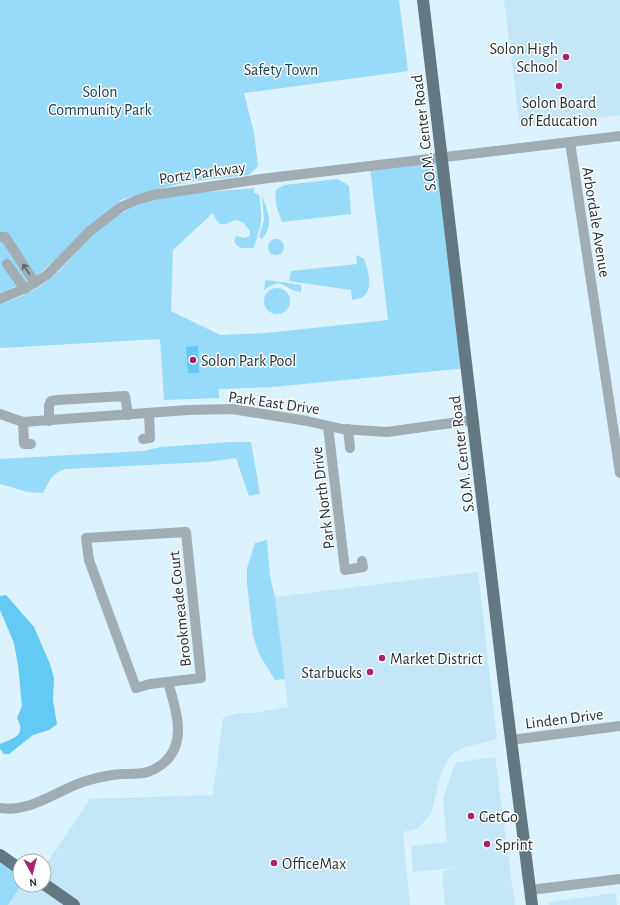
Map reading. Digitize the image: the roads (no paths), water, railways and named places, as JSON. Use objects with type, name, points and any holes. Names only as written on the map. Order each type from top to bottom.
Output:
[{"type":"main road","name":"S.O.M. Center Road","points":[[423,0],[443,158],[472,420],[532,905]]},
{"type":"main road","points":[[0,855],[12,863]]},
{"type":"main road","points":[[52,890],[74,905]]},
{"type":"street","name":"Portz Parkway","points":[[0,299],[35,283],[48,275],[90,231],[121,207],[136,200],[153,195],[261,179],[620,136]]},
{"type":"street","name":"Arbordale Avenue","points":[[570,142],[620,473]]},
{"type":"street","points":[[0,237],[5,237],[35,283]]},
{"type":"street","points":[[17,256],[4,265],[25,288]]},
{"type":"street","points":[[49,421],[48,405],[52,401],[57,400],[126,396],[128,415]]},
{"type":"street","name":"Park East Drive","points":[[0,414],[23,422],[232,409],[348,429],[387,432],[472,420]]},
{"type":"street","points":[[143,439],[150,438],[149,413]]},
{"type":"street","points":[[23,422],[24,444],[31,444]]},
{"type":"street","name":"Park North Drive","points":[[328,426],[345,570],[363,567],[362,561]]},
{"type":"street","points":[[348,429],[350,448]]},
{"type":"street","name":"Brookmeade Court","points":[[186,532],[201,678],[168,682],[150,684],[136,688],[89,560],[86,538],[186,532]]},
{"type":"street","points":[[0,808],[12,809],[24,807],[85,781],[115,775],[145,773],[159,767],[172,754],[179,731],[168,682]]},
{"type":"street","name":"Linden Drive","points":[[511,740],[620,726]]},
{"type":"street","points":[[530,890],[620,879]]},
{"type":"place","name":"Solon High School","points":[[566,57]]},
{"type":"place","name":"Solon Board of Education","points":[[559,86]]},
{"type":"place","name":"Solon Park Pool","points":[[193,360]]},
{"type":"place","name":"Market District","points":[[382,658]]},
{"type":"place","name":"Starbucks","points":[[370,672]]},
{"type":"place","name":"GetGo","points":[[471,816]]},
{"type":"place","name":"Sprint","points":[[487,844]]},
{"type":"place","name":"OfficeMax","points":[[274,863]]},
{"type":"park label","name":"Safety Town","points":[[281,69]]},
{"type":"park label","name":"Solon Community Park","points":[[100,100]]}]
